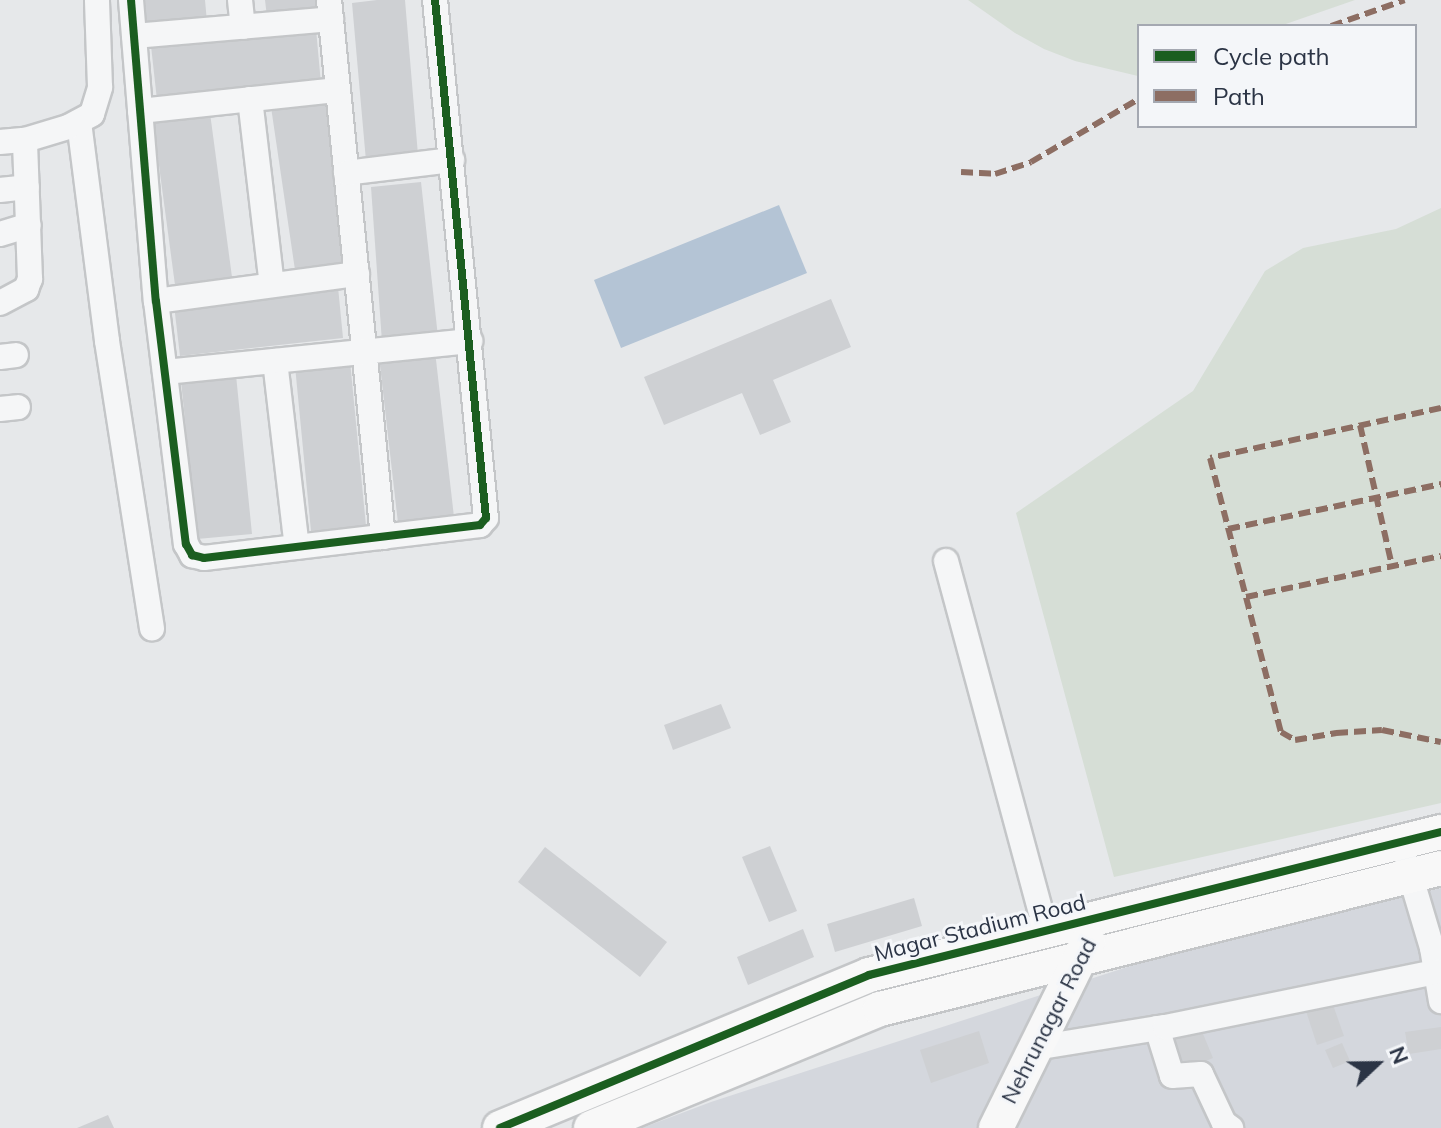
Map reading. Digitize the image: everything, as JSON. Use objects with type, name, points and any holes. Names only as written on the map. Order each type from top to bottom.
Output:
[{"type":"street","points":[[0,142],[25,140],[79,122],[92,114],[100,87],[97,0]]},
{"type":"street","points":[[131,0],[156,301],[186,544],[192,555],[204,558],[480,525],[486,518],[435,0]]},
{"type":"street","points":[[240,0],[243,27]]},
{"type":"street","points":[[134,36],[243,27],[330,10],[383,537]]},
{"type":"street","points":[[140,111],[338,90]]},
{"type":"street","points":[[250,99],[272,285]]},
{"type":"street","points":[[79,122],[107,341],[152,628]]},
{"type":"street","points":[[0,303],[26,289],[30,279],[25,140]]},
{"type":"street","points":[[346,173],[452,160]]},
{"type":"street","points":[[0,190],[27,187]]},
{"type":"street","points":[[0,234],[29,225]]},
{"type":"street","points":[[156,301],[357,274]]},
{"type":"street","points":[[165,372],[470,341]]},
{"type":"street","points":[[275,361],[297,547]]},
{"type":"street","points":[[946,561],[1045,929]]},
{"type":"street","name":"Magar Stadium Road","points":[[500,1128],[869,975],[1441,832]]},
{"type":"street","points":[[1399,842],[1426,872],[1441,1001]]},
{"type":"street","points":[[591,1128],[880,1009],[1081,956],[1426,872]]},
{"type":"street","name":"Nehrunagar Road","points":[[996,1128],[1102,915]]},
{"type":"street","points":[[1035,1048],[1157,1028],[1436,972]]},
{"type":"street","points":[[1157,1028],[1172,1076],[1201,1074],[1224,1123],[1231,1128]]},
{"type":"shaded area","points":[[968,0],[1355,0],[1286,24],[1137,24],[1137,76],[1075,61],[1015,33]]},
{"type":"shaded area","points":[[1441,208],[1441,803],[1114,877],[1016,513],[1193,391],[1265,271],[1303,248],[1396,229]]},
{"type":"shaded area","points":[[1441,888],[1441,1128],[642,1128],[711,1102],[1186,948]]},
{"type":"water","points":[[779,205],[807,273],[621,348],[594,280]]},
{"type":"building","points":[[145,0],[205,0],[207,22],[147,27]]},
{"type":"building","points":[[265,0],[320,0],[321,11],[267,17]]},
{"type":"building","points":[[405,0],[418,155],[366,161],[352,3]]},
{"type":"building","points":[[316,29],[321,84],[157,100],[151,46]]},
{"type":"building","points":[[325,100],[348,262],[295,270],[271,107]]},
{"type":"building","points":[[210,113],[232,277],[175,285],[153,121]]},
{"type":"building","points":[[421,182],[438,337],[382,342],[371,187]]},
{"type":"building","points":[[338,287],[343,338],[180,356],[174,305]]},
{"type":"building","points":[[831,299],[851,347],[773,380],[791,422],[760,435],[742,393],[664,425],[644,377]]},
{"type":"building","points":[[435,351],[454,517],[398,523],[379,357]]},
{"type":"building","points":[[350,361],[366,526],[311,531],[295,366]]},
{"type":"building","points":[[236,375],[252,534],[197,539],[181,381]]},
{"type":"building","points":[[721,704],[731,728],[673,750],[664,725]]},
{"type":"building","points":[[770,846],[797,911],[769,922],[742,857]]},
{"type":"building","points":[[545,847],[667,942],[640,977],[518,882]]},
{"type":"building","points":[[914,898],[922,926],[835,952],[827,924]]},
{"type":"building","points":[[803,929],[814,957],[748,985],[737,957]]},
{"type":"building","points":[[1332,1002],[1344,1036],[1317,1045],[1306,1011]]},
{"type":"building","points":[[1441,1027],[1441,1049],[1409,1054],[1405,1032]]},
{"type":"building","points":[[1201,1029],[1213,1058],[1183,1070],[1171,1041]]},
{"type":"building","points":[[979,1031],[989,1063],[931,1083],[920,1050]]},
{"type":"building","points":[[1342,1043],[1350,1061],[1333,1068],[1325,1050]]},
{"type":"building","points":[[108,1115],[114,1128],[77,1128]]},
{"type":"marked path","points":[[1337,24],[1405,0]]},
{"type":"marked path","points":[[961,172],[995,174],[1031,162],[1137,100]]},
{"type":"marked path","points":[[1441,408],[1210,458],[1281,732],[1295,740],[1382,730],[1441,742]]},
{"type":"marked path","points":[[1360,425],[1392,566]]},
{"type":"marked path","points":[[1228,529],[1441,484]]},
{"type":"marked path","points":[[1246,597],[1441,556]]},
{"type":"cycle path","points":[[131,0],[156,301],[186,544],[192,555],[204,558],[480,525],[486,518],[435,0]]},
{"type":"cycle path","points":[[500,1128],[869,975],[1441,832]]}]
